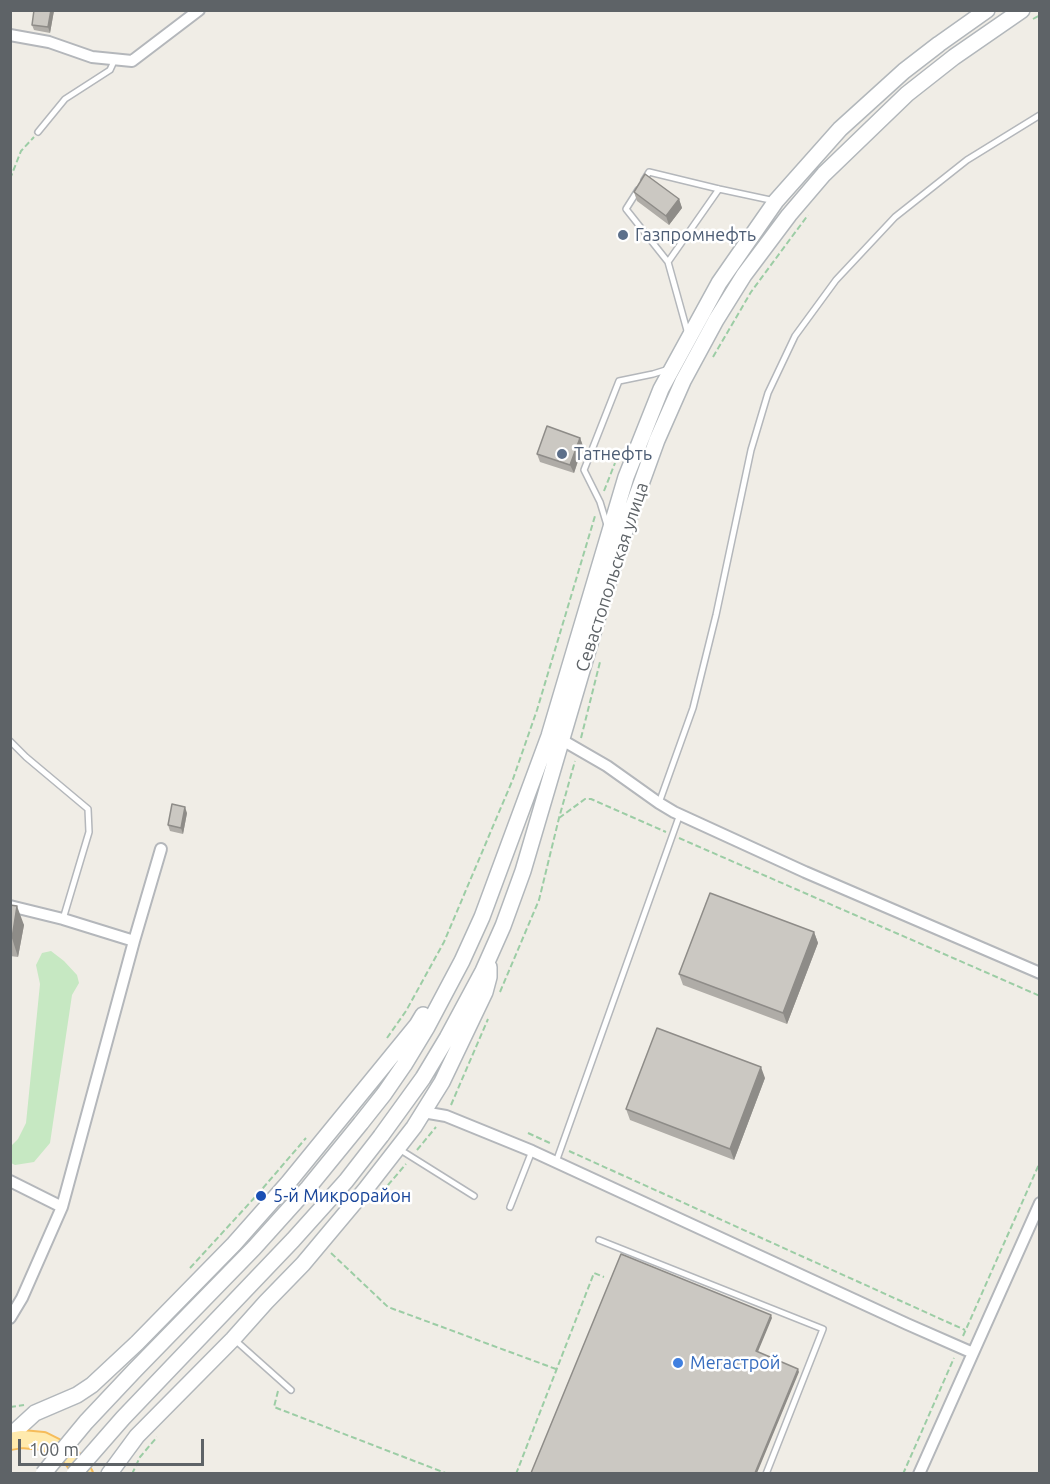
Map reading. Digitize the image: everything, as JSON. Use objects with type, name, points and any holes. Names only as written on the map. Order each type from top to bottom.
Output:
[{"type":"main road","name":"Севастопольская улица","points":[[43,1473],[103,1405],[254,1248],[308,1188],[384,1094],[404,1065],[427,1027],[482,917],[549,736],[626,477],[661,389],[719,283],[776,201],[832,137],[913,64],[987,10]]},
{"type":"main road","name":"Севастопольская улица","points":[[74,1473],[346,1181],[403,1107],[447,1038],[489,958],[523,872],[608,585],[657,440],[683,381],[744,275],[789,215],[824,174],[907,94],[954,57],[1022,10]]},
{"type":"main road","points":[[10,1420],[31,1409],[77,1395],[92,1385],[137,1343],[234,1244],[288,1183],[410,1033],[447,970],[466,951]]},
{"type":"main road","points":[[109,1473],[137,1436],[303,1264],[397,1148],[442,1082],[485,992],[489,977],[489,958]]},
{"type":"main road","points":[[10,1436],[31,1409]]},
{"type":"main road","points":[[10,1441],[22,1439],[43,1441],[63,1450],[84,1473]]},
{"type":"street","points":[[10,36],[50,42],[92,57],[132,61],[199,10]]},
{"type":"street","points":[[562,740],[607,766],[659,803],[680,814],[805,872],[1040,973]]},
{"type":"street","points":[[10,1318],[22,1298],[62,1207],[161,849]]},
{"type":"street","points":[[10,906],[63,919],[134,941]]},
{"type":"street","points":[[423,1112],[446,1116],[532,1151],[973,1353]]},
{"type":"street","points":[[10,1181],[62,1207]]},
{"type":"street","points":[[919,1473],[1040,1203]]},
{"type":"street","points":[[117,1473],[124,1453]]},
{"type":"lane","points":[[38,132],[65,99],[110,70],[115,59]]},
{"type":"lane","points":[[659,803],[693,708],[752,450],[768,393],[795,336],[836,280],[895,217],[967,160],[1040,115]]},
{"type":"lane","points":[[689,338],[668,262],[626,209],[650,172],[776,201]]},
{"type":"lane","points":[[668,262],[719,189]]},
{"type":"lane","points":[[610,531],[600,502],[584,470],[619,381],[673,368]]},
{"type":"lane","points":[[10,741],[88,809],[89,831],[63,919]]},
{"type":"lane","points":[[556,1162],[680,814]]},
{"type":"lane","points":[[397,1148],[474,1196]]},
{"type":"lane","points":[[510,1207],[532,1151]]},
{"type":"lane","points":[[599,1240],[823,1329],[766,1473]]},
{"type":"lane","points":[[233,1339],[291,1390]]},
{"type":"path","points":[[10,179],[21,151],[38,132]]},
{"type":"path","points":[[387,1038],[406,1011],[444,942],[513,779],[537,710],[600,502],[616,462]]},
{"type":"path","points":[[559,818],[585,800],[591,799],[1040,996]]},
{"type":"path","points":[[185,1274],[257,1195],[309,1133]]},
{"type":"path","points":[[528,1133],[966,1330]]},
{"type":"path","points":[[903,1473],[1040,1162]]},
{"type":"path","points":[[331,1253],[388,1307],[556,1370]]},
{"type":"path","points":[[516,1473],[594,1273],[604,1277]]},
{"type":"path","points":[[278,1392],[274,1407],[448,1473]]},
{"type":"path","points":[[10,1407],[31,1409]]},
{"type":"green space","points":[[51,951],[77,975],[79,983],[72,995],[50,1143],[34,1162],[15,1165],[11,1163],[11,1146],[18,1139],[26,1123],[40,984],[36,965],[42,953]]},
{"type":"building","points":[[34,10],[51,10],[48,27],[32,25]]},
{"type":"building","points":[[645,174],[679,199],[666,216],[634,192]]},
{"type":"building","name":"Татнефть","points":[[547,426],[580,438],[570,465],[537,454]]},
{"type":"building","points":[[172,804],[185,807],[181,828],[168,825]]},
{"type":"building","points":[[710,893],[814,932],[783,1013],[679,974]]},
{"type":"building","points":[[10,905],[17,906],[12,938],[10,938]]},
{"type":"building","points":[[657,1028],[761,1067],[730,1149],[626,1109]]},
{"type":"building","name":"Мегастрой","points":[[621,1254],[771,1315],[756,1351],[798,1369],[755,1473],[531,1473]]},
{"type":"place","name":"Газпромнефть","points":[[623,235]]},
{"type":"place","name":"Татнефть","points":[[562,454]]},
{"type":"place","name":"5-й Микрорайон","points":[[261,1196]]},
{"type":"place","name":"Мегастрой","points":[[678,1363]]}]
